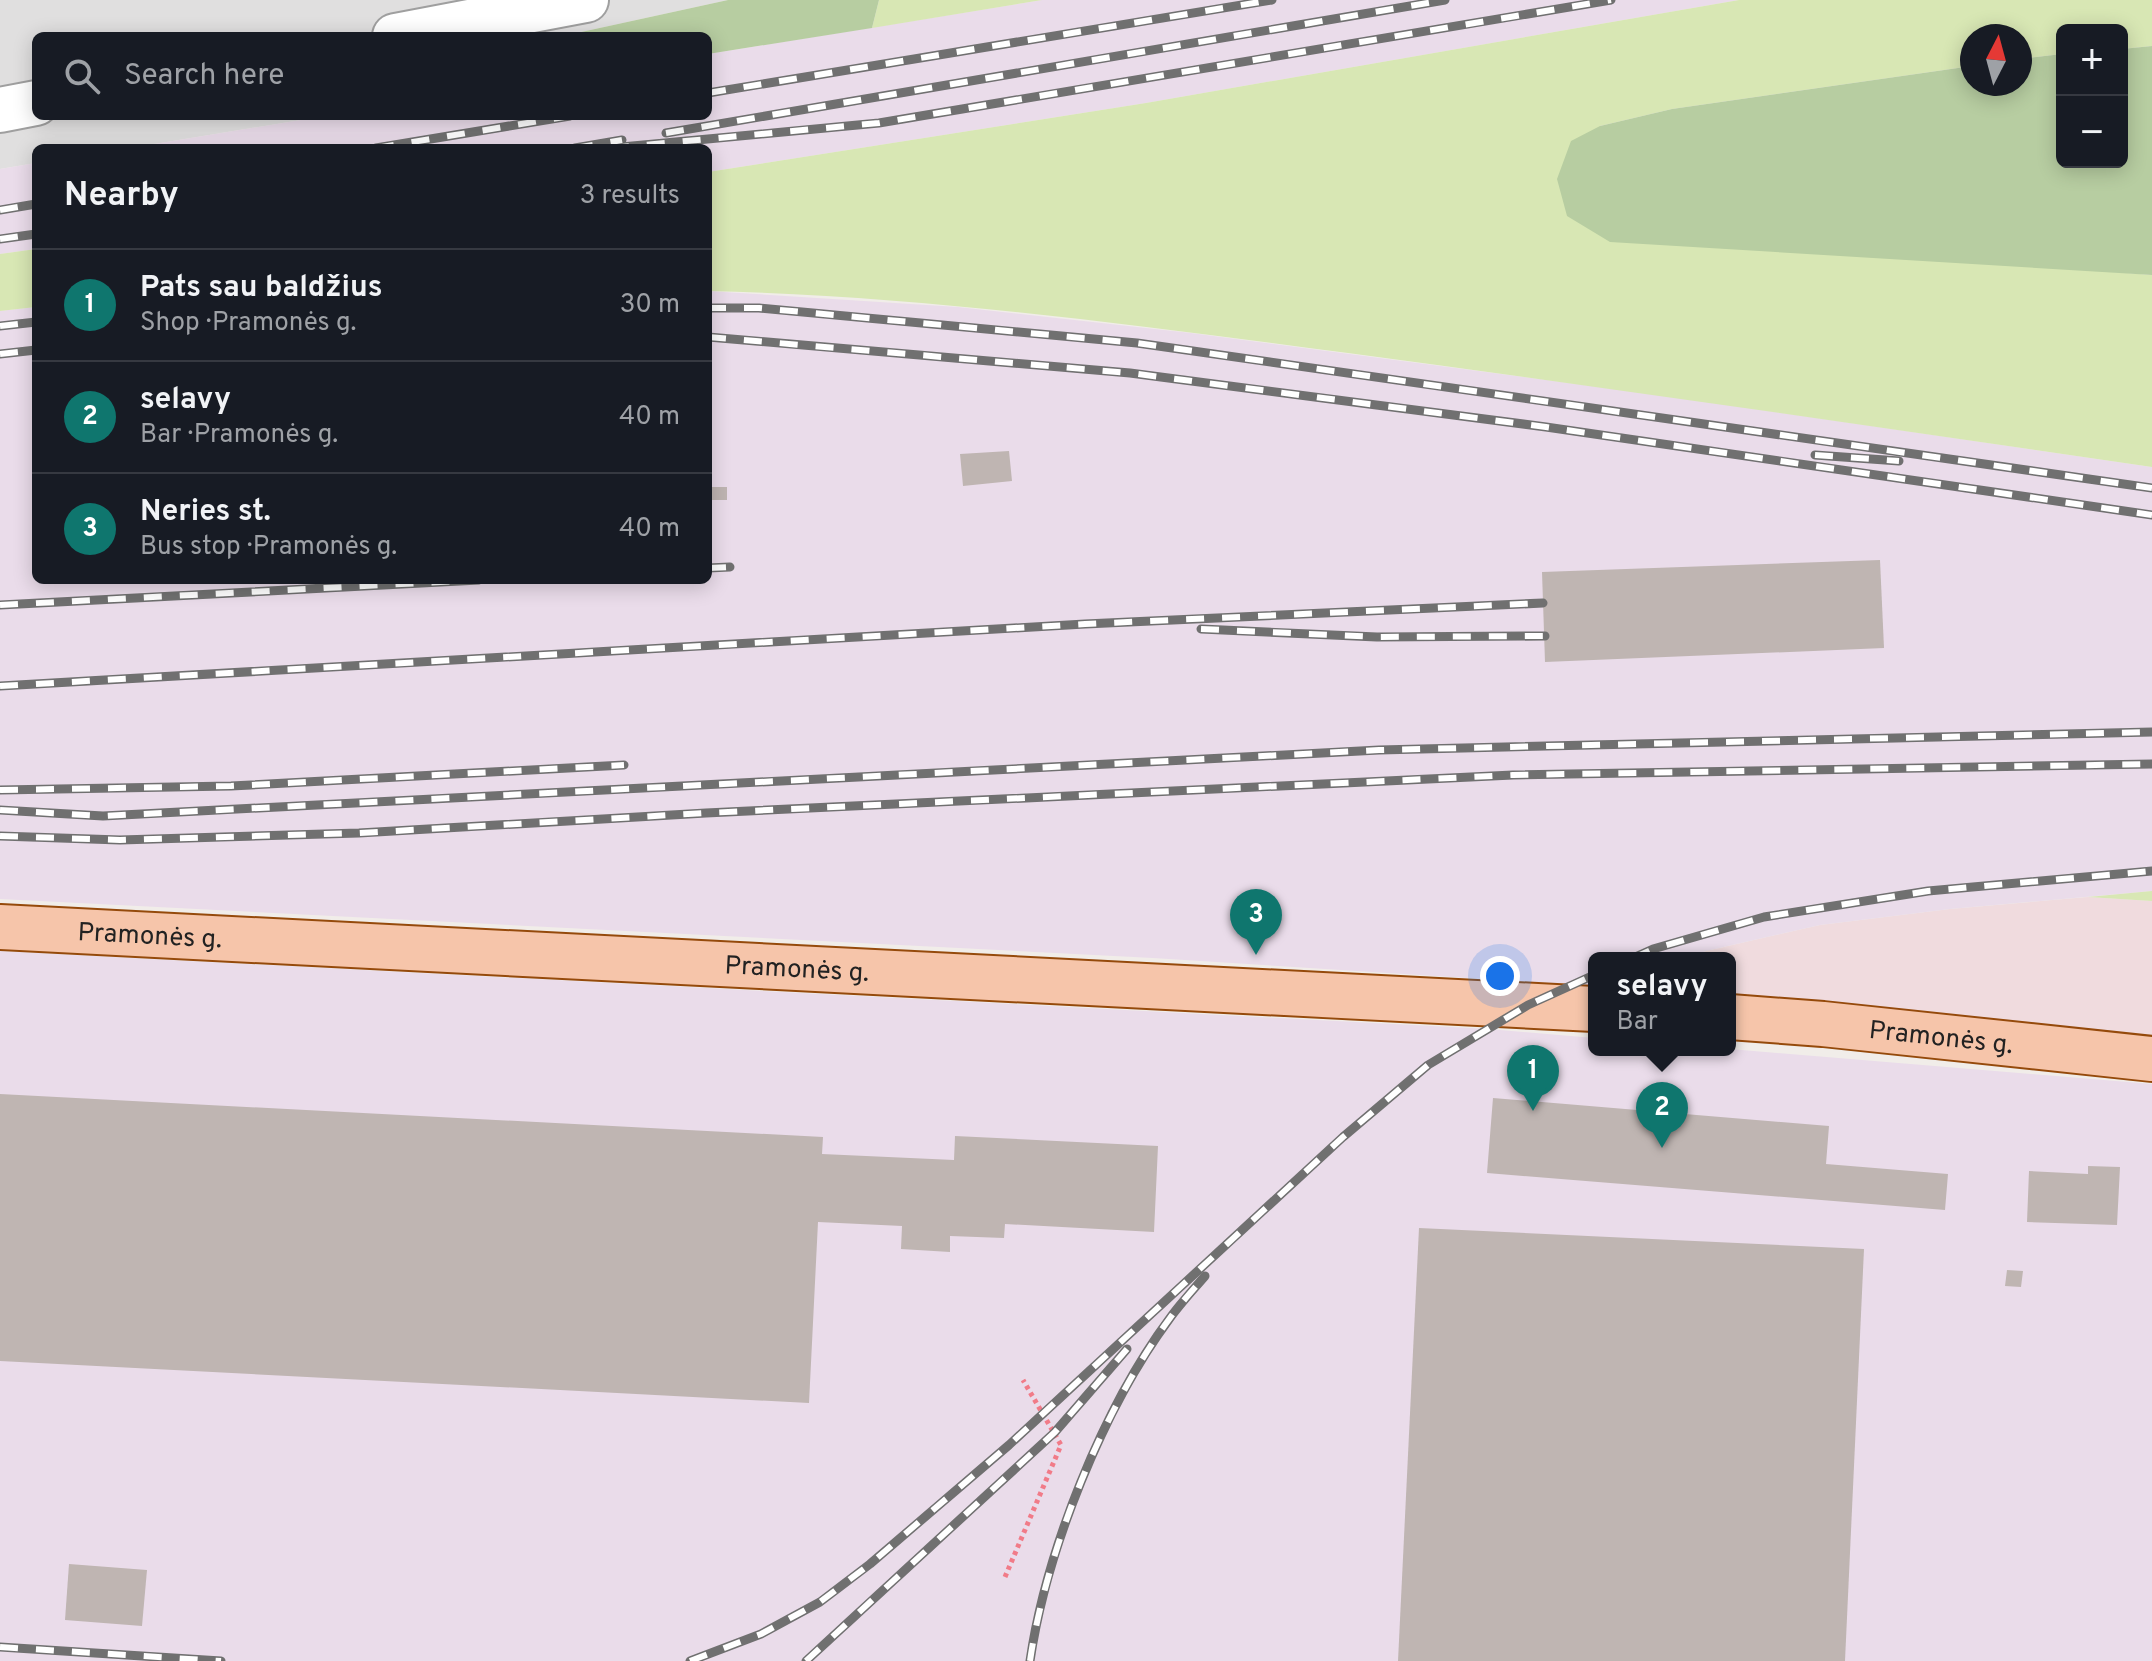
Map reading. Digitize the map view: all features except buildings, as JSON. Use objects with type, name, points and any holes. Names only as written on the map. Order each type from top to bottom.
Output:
[{"type":"main road","name":"Pramonės g.","points":[[0,927],[1588,1009]]},
{"type":"main road","name":"Pramonės g.","points":[[1736,1017],[2152,1059]]},
{"type":"street","points":[[416,32],[586,0]]},
{"type":"street","points":[[0,110],[32,104]]},
{"type":"path","points":[[1005,1577],[1061,1445],[1023,1380]]},
{"type":"shaded area","points":[[0,0],[728,0],[581,32],[32,32],[32,120],[301,120],[154,144],[32,144],[32,164],[0,169]]},
{"type":"shaded area","points":[[1042,0],[1739,0],[1146,103],[712,171],[712,144],[154,144],[301,120],[712,120],[712,53]]},
{"type":"shaded area","points":[[32,164],[32,250],[0,254],[0,169]]},
{"type":"shaded area","points":[[712,291],[958,307],[1191,333],[1646,393],[2152,467],[2152,891],[1950,909],[1820,925],[1704,952],[1588,952],[1588,986],[1153,958],[0,899],[0,311],[32,307],[32,584],[712,584]]},
{"type":"shaded area","points":[[2088,897],[2152,901],[2152,1037],[1736,999],[1736,952],[1704,952],[1820,925],[1950,909]]},
{"type":"shaded area","points":[[0,951],[1489,1029],[1588,1037],[1588,1056],[1736,1056],[1736,1049],[2152,1084],[2152,1661],[0,1661]]},
{"type":"green space","points":[[728,0],[879,0],[872,28],[712,53],[712,32],[581,32]]},
{"type":"green space","points":[[879,0],[1042,0],[872,28]]},
{"type":"green space","points":[[1739,0],[2152,0],[2152,46],[2128,48],[2128,24],[2056,24],[2056,55],[2032,58],[2032,24],[1960,24],[1960,68],[1672,109],[1600,126],[2114,272],[2152,275],[2152,467],[1109,322],[949,305],[712,291],[712,171],[1146,103]]},
{"type":"green space","points":[[2152,46],[2152,275],[1610,242],[1567,216],[1557,179],[1571,141],[1600,126],[1672,109],[1960,68],[1960,96],[2032,96],[2032,58],[2056,55],[2056,168],[2128,168],[2128,48]]},
{"type":"green space","points":[[32,250],[32,307],[0,311],[0,254]]},
{"type":"green space","points":[[2152,891],[2152,901],[2088,897]]},
{"type":"railway","points":[[712,92],[1272,0]]},
{"type":"railway","points":[[666,133],[1445,0]]},
{"type":"railway","points":[[654,144],[879,123],[1611,0]]},
{"type":"railway","points":[[400,144],[546,120]]},
{"type":"railway","points":[[598,144],[622,140]]},
{"type":"railway","points":[[0,210],[32,205]]},
{"type":"railway","points":[[0,239],[32,235]]},
{"type":"railway","points":[[712,308],[759,308],[1137,343],[2152,488]]},
{"type":"railway","points":[[0,326],[32,322]]},
{"type":"railway","points":[[712,337],[1130,373],[1546,427],[2152,515]]},
{"type":"railway","points":[[0,354],[32,350]]},
{"type":"railway","points":[[1815,455],[1899,461]]},
{"type":"railway","points":[[712,568],[730,567]]},
{"type":"railway","points":[[0,605],[402,584]]},
{"type":"railway","points":[[0,686],[1085,624],[1543,603]]},
{"type":"railway","points":[[1201,629],[1377,637],[1545,636]]},
{"type":"railway","points":[[0,810],[103,816],[1379,750],[2152,732]]},
{"type":"railway","points":[[0,836],[120,840],[359,833],[706,813],[1513,775],[2152,764]]},
{"type":"railway","points":[[0,790],[231,786],[624,765]]},
{"type":"railway","points":[[1646,952],[1764,917],[1928,891],[2152,871]]},
{"type":"railway","points":[[690,1661],[761,1634],[820,1602],[870,1564],[1009,1445],[1343,1137],[1428,1065],[1528,1005],[1588,978]]},
{"type":"railway","points":[[1030,1661],[1049,1574],[1100,1437],[1145,1354],[1205,1276]]},
{"type":"railway","points":[[806,1661],[1055,1432],[1127,1349]]},
{"type":"railway","points":[[0,1647],[221,1661]]},
{"type":"place","name":"Neries st.","points":[[1256,955]]},
{"type":"place","name":"Pats sau baldžius","points":[[1533,1111]]},
{"type":"place","name":"selavy","points":[[1662,1148]]}]
